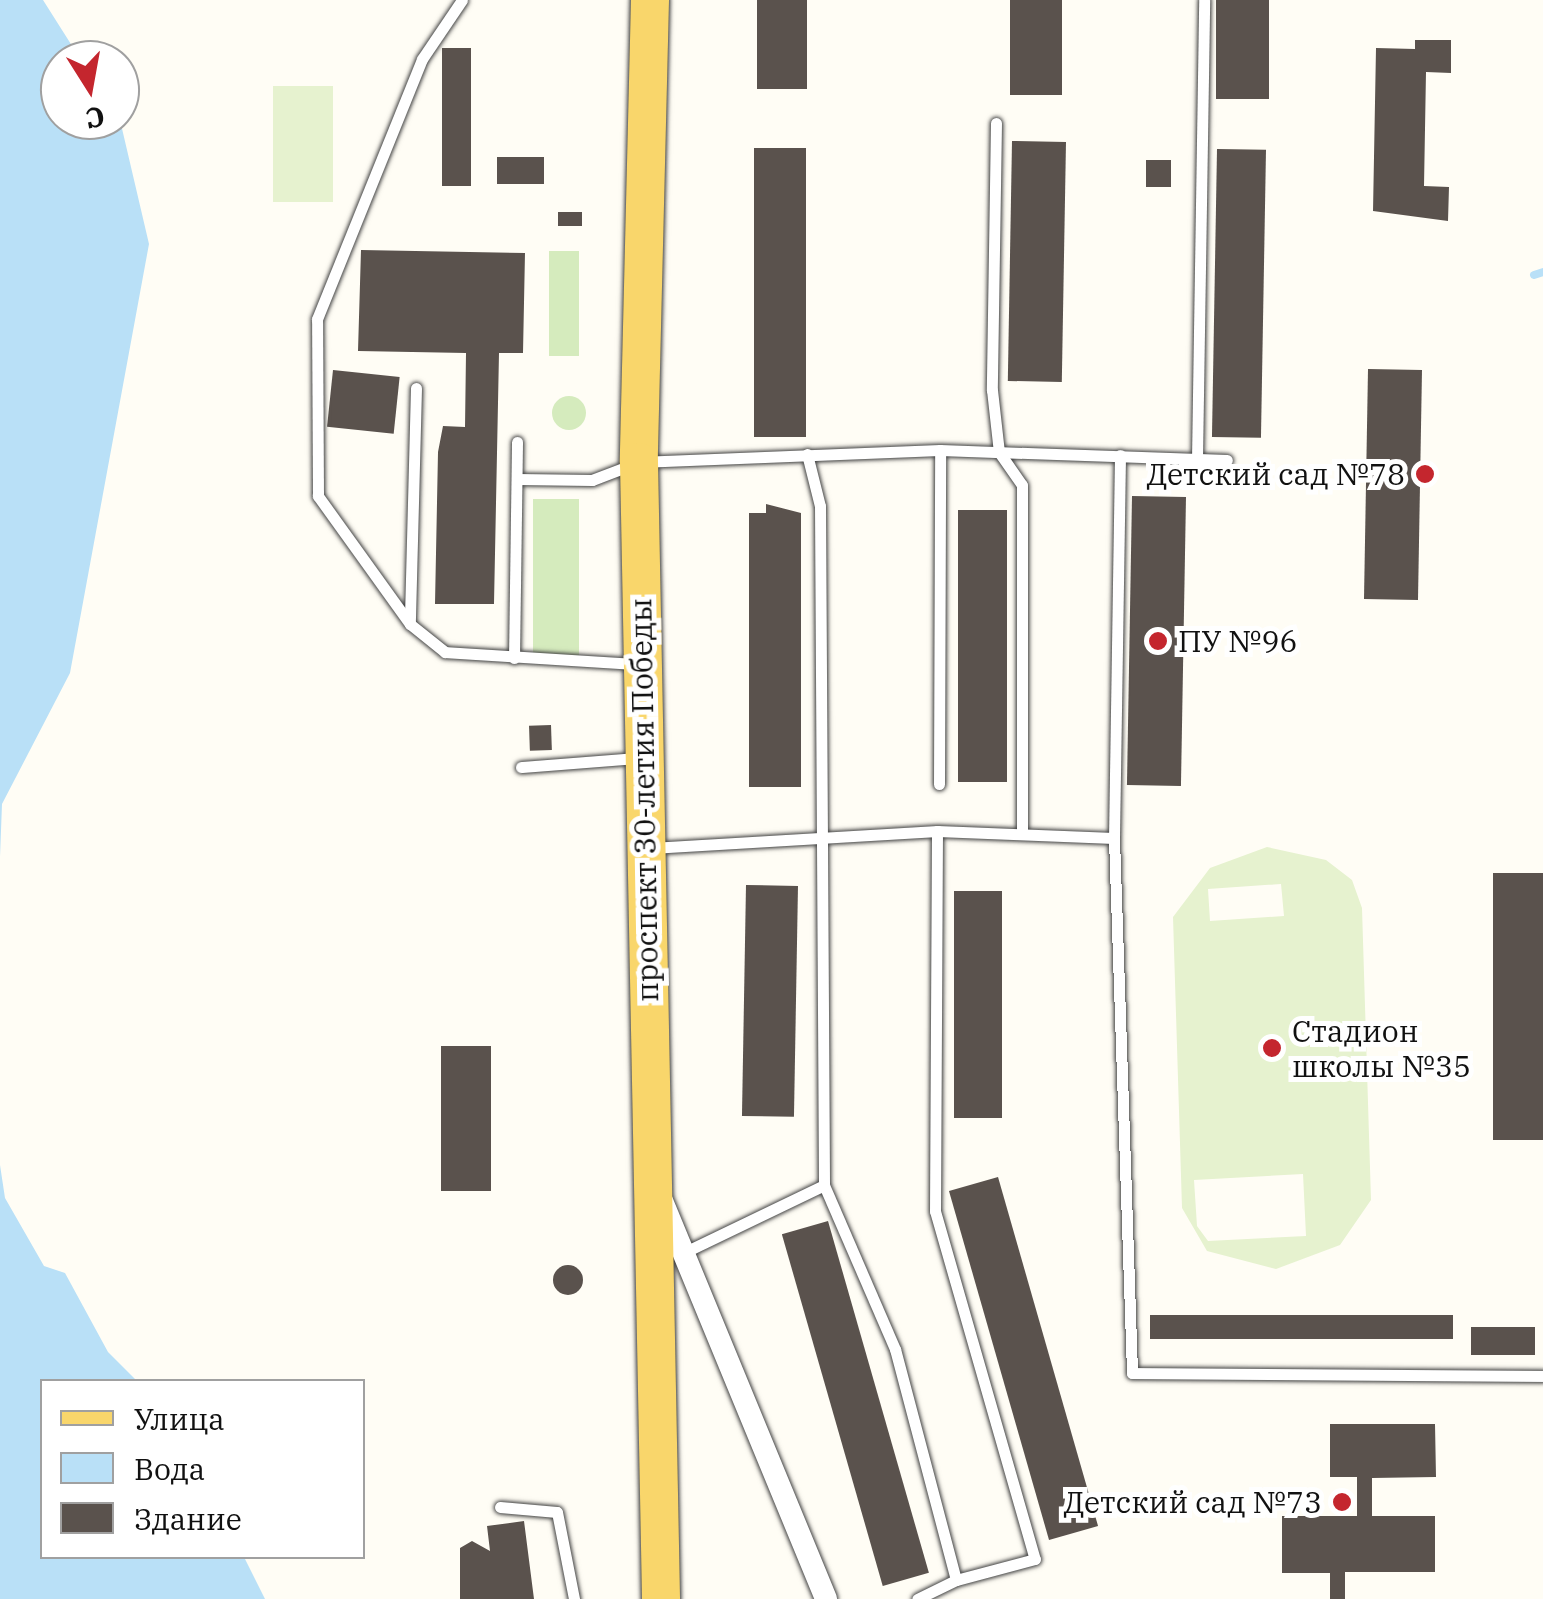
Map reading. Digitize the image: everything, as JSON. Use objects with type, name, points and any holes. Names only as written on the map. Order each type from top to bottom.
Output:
[{"type":"main road","name":"проспект 30-летия Победы","points":[[650,0],[639,462],[660,1599]]},
{"type":"street","points":[[650,1173],[826,1599]]},
{"type":"lane","points":[[462,0],[422,60],[317,320],[318,496],[410,624],[445,652],[642,664]]},
{"type":"lane","points":[[1197,458],[1204,0]]},
{"type":"lane","points":[[996,123],[998,452],[1022,486],[1022,831]]},
{"type":"lane","points":[[410,624],[416,388]]},
{"type":"lane","points":[[514,658],[517,442]]},
{"type":"lane","points":[[518,479],[592,480],[639,462],[940,450],[1227,460]]},
{"type":"lane","points":[[938,784],[940,450]]},
{"type":"lane","points":[[807,454],[820,506],[824,1185],[895,1349],[956,1580]]},
{"type":"lane","points":[[1120,455],[1114,838],[1132,1373],[1543,1376]]},
{"type":"lane","points":[[521,767],[642,758]]},
{"type":"lane","points":[[644,848],[938,831],[1022,831],[1114,838]]},
{"type":"lane","points":[[917,1599],[956,1580],[1035,1559],[934,1211],[938,831]]},
{"type":"lane","points":[[685,1252],[824,1185]]},
{"type":"lane","points":[[500,1507],[558,1512],[574,1599]]},
{"type":"green space","points":[[273,86],[333,86],[333,202],[273,202]]},
{"type":"green space","points":[[549,251],[579,251],[579,356],[549,356]]},
{"type":"green space","points":[[569,396],[581,401],[586,413],[581,425],[569,430],[557,425],[552,413],[557,401]]},
{"type":"green space","points":[[533,499],[579,499],[579,656],[533,656]]},
{"type":"green space","name":"Стадион школы №35","points":[[1267,847],[1326,860],[1352,880],[1362,908],[1371,1200],[1340,1245],[1276,1269],[1207,1251],[1182,1208],[1173,917],[1210,868]],"holes":[[[1281,884],[1284,916],[1210,921],[1208,889]],[[1303,1174],[1306,1236],[1208,1241],[1197,1226],[1194,1180]]]},
{"type":"water","points":[[0,0],[43,0],[68,40],[40,40],[40,140],[125,140],[149,244],[70,673],[2,804],[0,857]]},
{"type":"water","points":[[0,1165],[5,1198],[44,1266],[65,1273],[108,1352],[135,1379],[40,1379],[40,1559],[245,1559],[265,1599],[0,1599]]},
{"type":"building","points":[[757,0],[807,0],[807,89],[757,89]]},
{"type":"building","points":[[1010,0],[1062,0],[1062,95],[1010,95]]},
{"type":"building","points":[[1216,0],[1269,0],[1269,99],[1216,99]]},
{"type":"building","points":[[1415,40],[1451,40],[1451,73],[1426,72],[1424,186],[1449,187],[1448,221],[1373,211],[1376,48],[1415,49]]},
{"type":"building","points":[[442,48],[471,48],[471,186],[442,186]]},
{"type":"building","points":[[1012,141],[1066,142],[1062,382],[1008,381]]},
{"type":"building","points":[[754,148],[806,148],[806,437],[754,437]]},
{"type":"building","points":[[1217,149],[1266,150],[1261,438],[1212,437]]},
{"type":"building","points":[[497,157],[544,157],[544,184],[497,184]]},
{"type":"building","points":[[1146,160],[1171,160],[1171,187],[1146,187]]},
{"type":"building","points":[[558,212],[582,212],[582,226],[558,226]]},
{"type":"building","points":[[361,250],[525,253],[523,353],[499,353],[494,604],[435,604],[438,452],[443,426],[465,427],[466,353],[358,351]]},
{"type":"building","name":"Детский сад №78","points":[[1368,369],[1422,370],[1418,600],[1364,599]]},
{"type":"building","points":[[333,370],[400,377],[394,434],[327,427]]},
{"type":"building","name":"ПУ №96","points":[[1132,496],[1186,497],[1181,786],[1127,785]]},
{"type":"building","points":[[766,504],[801,513],[801,787],[749,787],[749,513],[766,513]]},
{"type":"building","points":[[958,510],[1007,510],[1007,782],[958,782]]},
{"type":"building","points":[[551,725],[552,750],[530,751],[529,726]]},
{"type":"building","points":[[1493,873],[1543,873],[1543,1140],[1493,1140]]},
{"type":"building","points":[[746,885],[798,886],[794,1117],[742,1116]]},
{"type":"building","points":[[954,891],[1002,891],[1002,1118],[954,1118]]},
{"type":"building","points":[[441,1046],[491,1046],[491,1191],[441,1191]]},
{"type":"building","points":[[998,1177],[1098,1526],[1049,1540],[949,1191]]},
{"type":"building","points":[[828,1221],[929,1573],[883,1586],[782,1234]]},
{"type":"building","points":[[568,1265],[579,1269],[583,1280],[579,1291],[568,1295],[557,1291],[553,1280],[557,1269]]},
{"type":"building","points":[[1150,1315],[1453,1315],[1453,1339],[1150,1339]]},
{"type":"building","points":[[1471,1327],[1535,1327],[1535,1355],[1471,1355]]},
{"type":"building","points":[[1330,1424],[1435,1424],[1436,1477],[1372,1478],[1372,1516],[1435,1516],[1435,1572],[1345,1572],[1345,1599],[1330,1599],[1330,1573],[1282,1573],[1282,1516],[1357,1516],[1357,1477],[1330,1477]]},
{"type":"building","points":[[524,1521],[534,1599],[460,1599],[460,1548],[472,1541],[490,1551],[487,1526]]},
{"type":"waterway","points":[[1534,275],[1543,272]]},
{"type":"place","name":"Детский сад №78","points":[[1425,474]]},
{"type":"place","name":"ПУ №96","points":[[1158,641]]},
{"type":"place","name":"Стадион школы №35","points":[[1272,1048]]},
{"type":"place","name":"Детский сад №73","points":[[1342,1502]]}]
